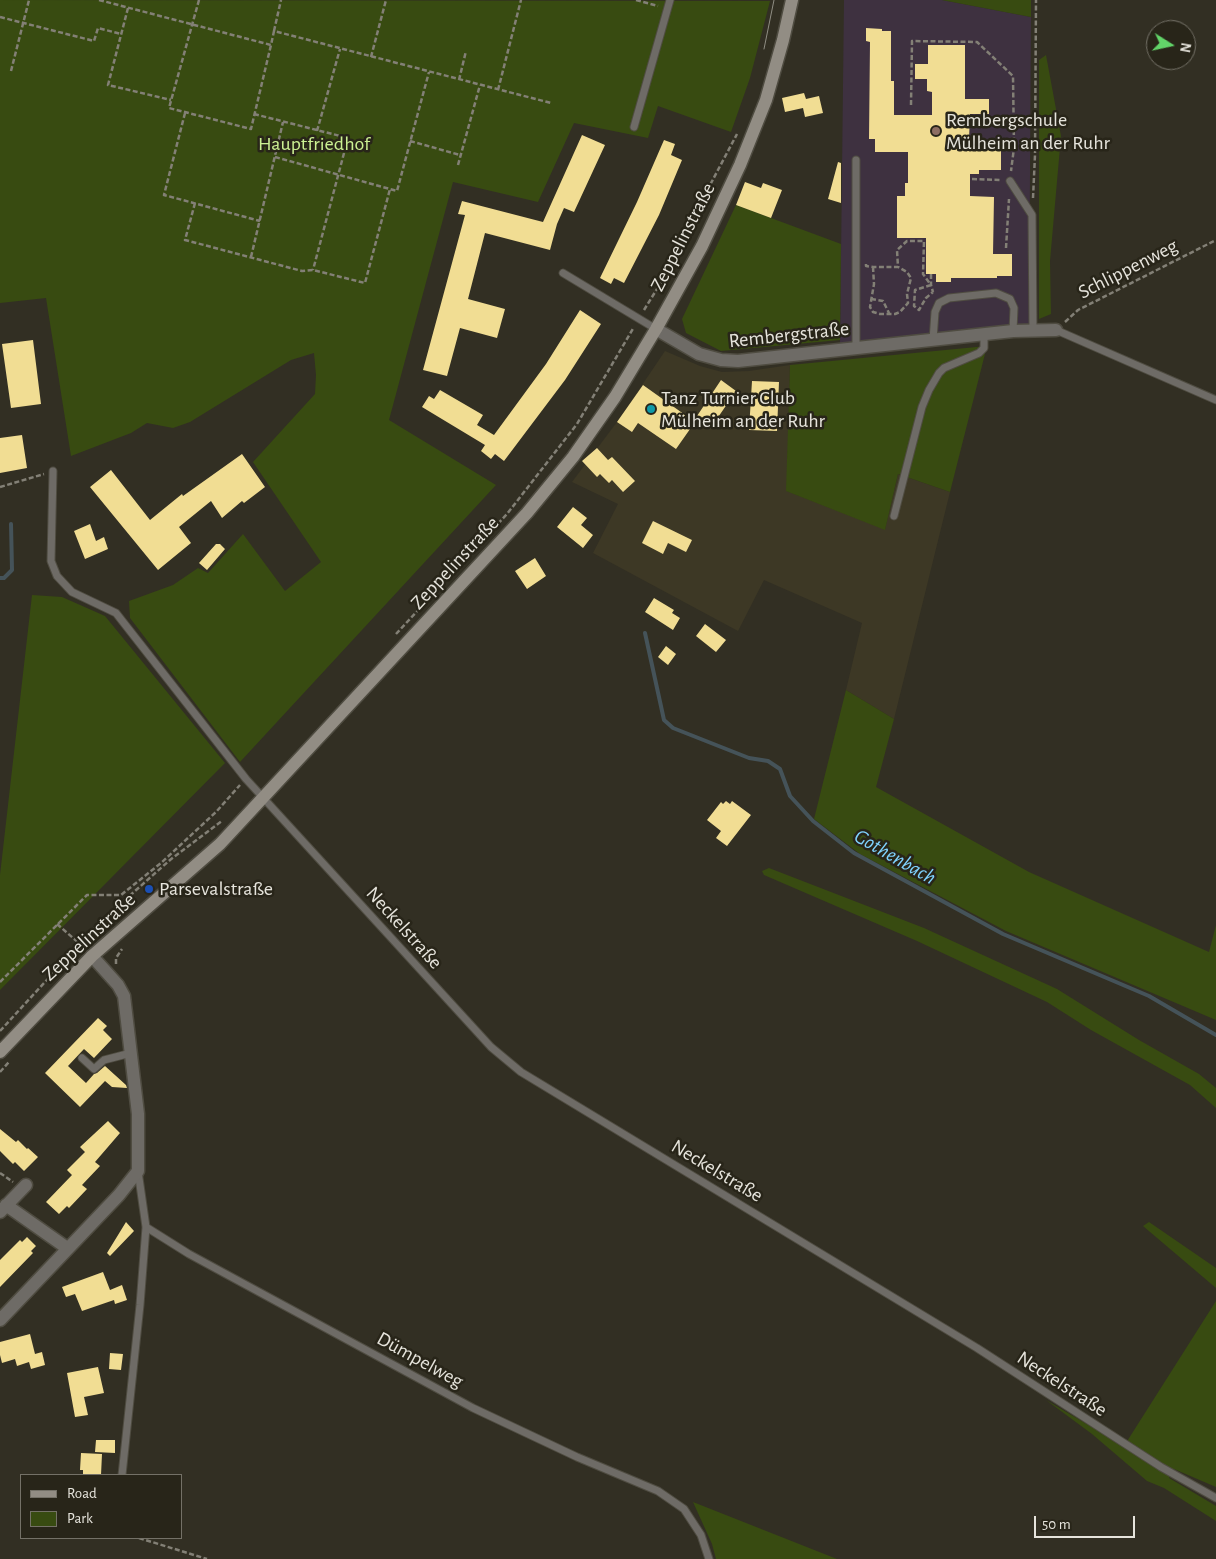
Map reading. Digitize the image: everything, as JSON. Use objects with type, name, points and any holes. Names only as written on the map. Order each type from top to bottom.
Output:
[{"type":"main road","name":"Zeppelinstraße","points":[[0,1052],[92,956],[220,844],[532,506],[573,457],[615,397],[656,329],[702,246],[740,165],[766,100],[792,0]]},
{"type":"street","name":"Rembergstraße","points":[[656,329],[699,354],[721,360],[738,361],[1013,331],[1056,330]]},
{"type":"street","points":[[0,1320],[119,1195],[138,1171],[138,1114],[124,996],[118,985],[92,956]]},
{"type":"street","points":[[26,1185],[3,1208],[67,1248]]},
{"type":"lane","points":[[634,127],[670,0]]},
{"type":"lane","points":[[856,160],[856,347]]},
{"type":"lane","points":[[1010,181],[1032,215],[1032,331]]},
{"type":"lane","points":[[563,273],[656,329]]},
{"type":"lane","points":[[933,340],[935,312],[939,303],[949,298],[996,293],[1010,299],[1014,308],[1013,331]]},
{"type":"lane","name":"Rembergstraße","points":[[1056,330],[1216,400]]},
{"type":"lane","points":[[894,516],[922,407],[929,390],[938,373],[944,368],[979,353],[984,348],[984,334]]},
{"type":"lane","name":"Neckelstraße","points":[[53,471],[51,561],[57,576],[72,592],[116,613],[246,779],[491,1047],[521,1072],[977,1348],[1161,1467],[1216,1498]]},
{"type":"lane","points":[[82,1058],[94,1069],[104,1060],[131,1053]]},
{"type":"lane","points":[[122,1474],[140,1305],[146,1227],[138,1171]]},
{"type":"lane","name":"Dümpelweg","points":[[146,1227],[189,1254],[473,1408],[577,1457],[658,1491],[684,1509],[701,1536],[709,1559]]},
{"type":"path","points":[[11,71],[29,0]]},
{"type":"path","points":[[99,0],[271,45]]},
{"type":"path","points":[[199,0],[169,108],[251,129],[282,0]]},
{"type":"path","points":[[371,57],[386,0]]},
{"type":"path","points":[[498,90],[521,0]]},
{"type":"path","points":[[636,0],[667,9]]},
{"type":"path","points":[[1032,215],[1036,154],[1036,0]]},
{"type":"path","points":[[128,8],[108,85],[171,100]]},
{"type":"path","points":[[0,17],[94,41],[98,28],[121,34]]},
{"type":"path","points":[[274,31],[551,103]]},
{"type":"path","points":[[911,105],[912,41],[977,42],[1013,76],[1014,148],[1006,248]]},
{"type":"path","points":[[317,131],[340,48]]},
{"type":"path","points":[[459,80],[466,51]]},
{"type":"path","points":[[275,157],[397,191],[429,72]]},
{"type":"path","points":[[458,165],[480,85]]},
{"type":"path","points":[[185,113],[164,195],[260,221]]},
{"type":"path","points":[[254,114],[348,138],[313,270]]},
{"type":"path","points":[[251,257],[283,122]]},
{"type":"path","points":[[389,640],[507,514],[577,424],[606,372],[673,263],[700,204],[739,130]]},
{"type":"path","points":[[410,141],[460,155]]},
{"type":"path","points":[[972,179],[1010,181]]},
{"type":"path","points":[[195,203],[185,240],[302,271],[313,270],[364,283],[390,189]]},
{"type":"path","points":[[898,267],[897,250],[907,241],[924,240],[923,274],[931,285]]},
{"type":"path","name":"Schlippenweg","points":[[1056,330],[1078,310],[1216,240]]},
{"type":"path","points":[[855,257],[864,258],[866,266],[898,267],[907,272],[911,278],[907,294],[908,304],[900,312],[880,314],[873,312],[870,307],[874,275],[873,267]]},
{"type":"path","points":[[931,274],[933,292],[926,298],[919,310],[914,306],[915,290],[931,285]]},
{"type":"path","points":[[871,299],[884,302],[890,313]]},
{"type":"path","points":[[0,487],[53,471]]},
{"type":"path","points":[[0,982],[87,896],[121,895],[161,863],[216,812],[246,779]]},
{"type":"path","points":[[0,1030],[100,922],[170,860],[228,815]]},
{"type":"path","points":[[57,924],[80,945]]},
{"type":"path","points":[[113,979],[120,972],[116,966],[116,958],[126,945]]},
{"type":"path","points":[[142,1539],[207,1559]]},
{"type":"shaded area","name":"Rembergschule Mülheim an der Ruhr","points":[[844,0],[942,0],[1031,17],[1029,326],[840,344]]},
{"type":"shaded area","points":[[665,351],[700,366],[722,372],[749,371],[790,365],[787,491],[885,529],[898,474],[950,492],[894,719],[846,690],[862,623],[764,580],[738,631],[593,553],[618,504],[572,482],[617,422]]},
{"type":"green space","name":"Hauptfriedhof","points":[[0,0],[770,1],[750,78],[731,132],[658,106],[648,138],[574,123],[538,202],[453,182],[389,420],[496,485],[240,762],[130,618],[129,601],[173,585],[198,568],[208,573],[243,534],[285,591],[321,562],[253,462],[315,394],[314,353],[291,360],[190,422],[173,428],[147,423],[131,433],[71,456],[46,298],[0,303]]},
{"type":"green space","points":[[942,0],[1031,0],[1031,17]]},
{"type":"green space","points":[[1046,55],[1061,136],[1050,261],[1051,314],[1039,319],[1039,60]]},
{"type":"green space","points":[[736,205],[841,244],[840,340],[721,351],[686,333],[682,319]]},
{"type":"green space","points":[[987,346],[950,492],[898,474],[885,530],[786,491],[790,365]]},
{"type":"green space","points":[[32,595],[62,597],[105,616],[225,763],[0,990],[0,875]]},
{"type":"green space","points":[[846,690],[894,719],[876,787],[1029,872],[1209,952],[1216,925],[1216,1020],[1006,931],[860,854],[814,819]]},
{"type":"green space","points":[[769,868],[924,928],[1057,989],[1139,1040],[1199,1074],[1216,1088],[1216,1108],[1190,1085],[1091,1030],[1047,1002],[917,941],[764,875],[762,871]]},
{"type":"green space","points":[[1149,1222],[1216,1268],[1216,1288],[1143,1226]]},
{"type":"green space","points":[[1216,1301],[1216,1487],[1174,1469],[1169,1478],[1216,1506],[1216,1521],[1164,1488],[1147,1481],[1092,1434],[1046,1400],[1124,1446]]},
{"type":"green space","points":[[693,1502],[837,1559],[716,1559],[712,1544]]},
{"type":"building","points":[[866,28],[891,31],[891,81],[894,81],[894,115],[932,115],[932,92],[927,91],[927,79],[915,79],[915,64],[928,64],[928,45],[965,45],[965,99],[989,99],[989,114],[970,114],[969,140],[1001,140],[1001,170],[979,170],[979,174],[970,174],[970,196],[994,197],[993,254],[1012,254],[1012,276],[997,276],[997,278],[951,278],[951,282],[936,282],[936,274],[926,274],[926,238],[897,238],[897,196],[905,196],[905,183],[908,183],[908,152],[875,152],[875,139],[869,139],[870,42],[866,41]]},
{"type":"building","points":[[804,93],[806,99],[819,96],[823,113],[805,117],[803,108],[785,112],[782,98]]},
{"type":"building","points":[[582,135],[605,145],[574,212],[564,208],[557,224],[550,250],[485,233],[468,299],[505,309],[497,338],[460,328],[447,376],[423,370],[465,215],[458,214],[462,201],[543,222]]},
{"type":"building","points":[[664,140],[675,144],[671,155],[682,160],[659,215],[624,283],[614,278],[611,284],[600,278],[637,202]]},
{"type":"building","points":[[838,162],[841,163],[841,203],[828,199]]},
{"type":"building","points":[[745,182],[761,188],[763,183],[782,190],[771,218],[736,205]]},
{"type":"building","points":[[580,310],[601,324],[565,380],[504,461],[495,454],[491,459],[481,451],[485,445],[422,407],[429,396],[434,399],[440,390],[483,415],[477,425],[494,435],[546,364]]},
{"type":"building","points":[[33,340],[41,404],[11,408],[2,344]]},
{"type":"building","points":[[721,380],[736,391],[710,429],[695,419]]},
{"type":"building","points":[[752,381],[779,382],[777,431],[749,430]]},
{"type":"building","name":"Tanz Turnier Club Mülheim an der Ruhr","points":[[643,385],[695,422],[676,449],[638,423],[632,432],[617,422]]},
{"type":"building","points":[[22,435],[27,468],[0,473],[0,438]]},
{"type":"building","points":[[597,448],[608,460],[612,457],[635,481],[623,492],[612,480],[609,483],[600,474],[597,477],[582,461]]},
{"type":"building","points":[[242,454],[265,487],[244,503],[242,501],[222,518],[211,501],[179,527],[191,543],[158,570],[90,487],[111,470],[150,520],[182,494],[183,496]]},
{"type":"building","points":[[573,507],[587,518],[581,525],[593,535],[583,548],[557,527]]},
{"type":"building","points":[[653,521],[692,540],[686,552],[668,543],[663,554],[642,543]]},
{"type":"building","points":[[90,524],[96,541],[104,537],[108,549],[85,559],[74,531]]},
{"type":"building","points":[[216,544],[220,544],[225,549],[207,570],[199,563]]},
{"type":"building","points":[[535,558],[546,576],[527,589],[515,571]]},
{"type":"building","points":[[654,598],[674,610],[672,613],[680,618],[673,630],[645,612]]},
{"type":"building","points":[[705,624],[726,640],[716,652],[696,636]]},
{"type":"building","points":[[666,646],[676,654],[668,665],[658,657]]},
{"type":"building","points":[[726,801],[730,804],[732,801],[751,815],[727,846],[716,838],[721,831],[707,820],[721,802],[723,804]]},
{"type":"building","points":[[98,1018],[107,1026],[103,1030],[112,1039],[94,1058],[84,1049],[68,1066],[86,1083],[105,1066],[127,1088],[112,1087],[105,1081],[80,1107],[45,1073]]},
{"type":"building","points":[[108,1121],[120,1133],[95,1162],[100,1166],[82,1185],[87,1189],[69,1208],[67,1206],[59,1214],[46,1202],[72,1175],[67,1170],[85,1152],[80,1147]]},
{"type":"building","points":[[0,1129],[16,1142],[18,1140],[38,1157],[24,1171],[15,1162],[13,1164],[0,1151]]},
{"type":"building","points":[[126,1222],[134,1231],[110,1256],[107,1253]]},
{"type":"building","points":[[27,1237],[36,1246],[31,1251],[33,1253],[0,1287],[0,1260],[20,1240],[22,1242]]},
{"type":"building","points":[[103,1272],[110,1290],[122,1285],[127,1300],[115,1304],[114,1300],[82,1311],[75,1294],[66,1297],[62,1287]]},
{"type":"building","points":[[30,1334],[35,1354],[42,1352],[45,1365],[31,1369],[29,1362],[17,1366],[15,1359],[2,1363],[0,1342]]},
{"type":"building","points":[[110,1353],[123,1354],[121,1370],[109,1369]]},
{"type":"building","points":[[98,1367],[104,1393],[84,1397],[88,1415],[75,1417],[67,1373]]},
{"type":"building","points":[[96,1440],[115,1440],[115,1453],[95,1452]]},
{"type":"building","points":[[81,1453],[102,1454],[101,1474],[83,1474],[83,1470],[80,1470]]},
{"type":"waterway","points":[[0,578],[4,578],[12,570],[11,524]]},
{"type":"waterway","name":"Gothenbach","points":[[645,633],[664,720],[673,728],[749,758],[768,761],[780,769],[790,796],[813,821],[854,853],[1003,934],[1149,996],[1216,1035]]},
{"type":"tram line","points":[[764,49],[774,0]]},
{"type":"place","name":"Rembergschule Mülheim an der Ruhr","points":[[936,131]]},
{"type":"place","name":"Tanz Turnier Club Mülheim an der Ruhr","points":[[651,409]]},
{"type":"place","name":"Parsevalstraße","points":[[149,889]]}]
